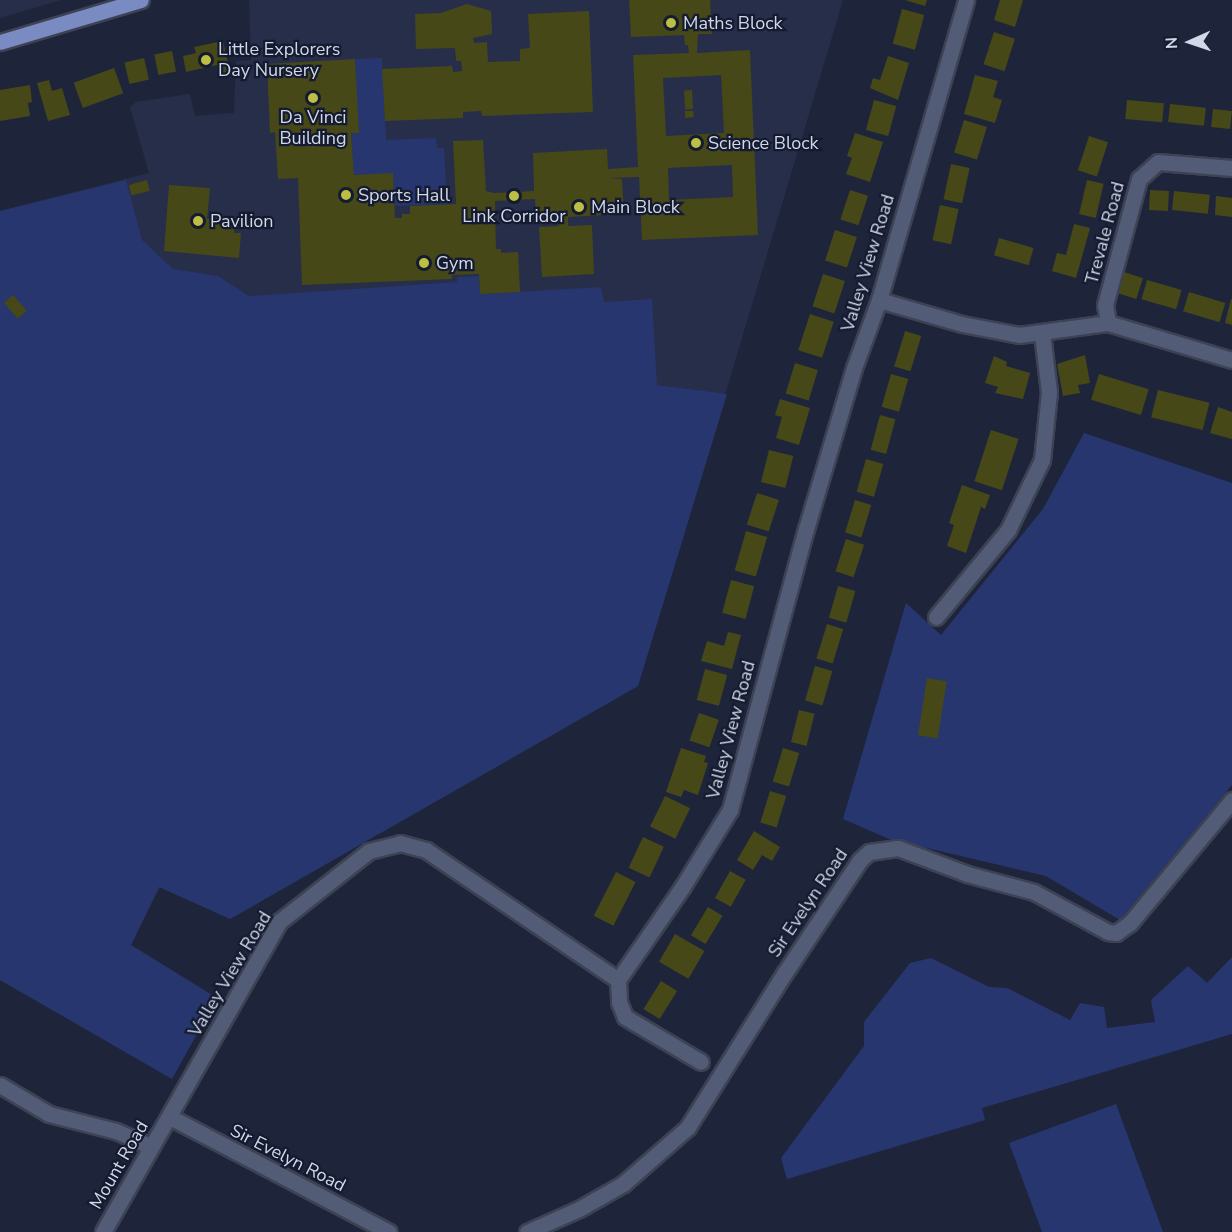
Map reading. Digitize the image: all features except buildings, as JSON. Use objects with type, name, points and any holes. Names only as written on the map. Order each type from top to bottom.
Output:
[{"type":"main road","points":[[0,42],[141,0]]},
{"type":"street","name":"Valley View Road","points":[[170,1117],[280,921],[369,851],[400,843],[426,850],[618,980],[683,886],[730,810],[806,529],[854,368],[879,300],[966,0]]},
{"type":"street","name":"Trevale Road","points":[[1108,323],[1105,305],[1139,179],[1158,162],[1232,168]]},
{"type":"street","points":[[879,300],[962,324],[1019,335],[1108,323],[1232,360]]},
{"type":"street","points":[[936,617],[1008,530],[1042,460],[1049,392],[1042,333]]},
{"type":"street","name":"Sir Evelyn Road","points":[[527,1232],[579,1209],[623,1184],[688,1127],[784,974],[860,860],[868,852],[898,848],[967,874],[1034,892],[1108,932],[1116,933],[1130,923],[1232,800]]},
{"type":"street","points":[[618,980],[619,1002],[625,1017],[701,1062]]},
{"type":"street","points":[[0,1085],[49,1114],[116,1131],[150,1146]]},
{"type":"street","name":"Sir Evelyn Road","points":[[170,1117],[384,1231]]},
{"type":"street","name":"Mount Road","points":[[103,1232],[150,1146],[170,1117]]},
{"type":"shaded area","points":[[0,0],[61,0],[0,18]]},
{"type":"shaded area","points":[[249,0],[843,0],[638,686],[230,919],[160,887],[131,945],[0,957],[0,211],[149,173],[130,107],[136,102],[190,94],[195,116],[234,113],[236,61],[251,60]]},
{"type":"shaded area","points":[[382,58],[386,140],[436,138],[437,148],[444,148],[447,204],[395,206],[393,174],[354,175],[351,133],[358,133],[355,59]]},
{"type":"shaded area","points":[[126,180],[142,240],[173,269],[218,276],[249,296],[457,282],[457,277],[479,276],[480,294],[601,287],[604,302],[652,299],[657,385],[727,394],[638,686],[230,919],[159,887],[131,945],[217,998],[172,1079],[0,980],[0,211]]},
{"type":"shaded area","points":[[1084,433],[1232,483],[1232,785],[1120,920],[1046,876],[889,839],[843,819],[906,603],[941,635],[1043,509]]},
{"type":"shaded area","points":[[1232,957],[1232,1034],[982,1108],[985,1120],[787,1179],[781,1158],[864,1046],[864,1022],[910,963],[931,958],[989,987],[1007,988],[1070,1020],[1080,1003],[1104,1007],[1107,1028],[1155,1022],[1151,1000],[1188,966],[1207,983]]},
{"type":"shaded area","points":[[1116,1104],[1163,1232],[1042,1232],[1009,1143]]},
{"type":"place","name":"Maths Block","points":[[671,23]]},
{"type":"place","name":"Little Explorers Day Nursery","points":[[206,60]]},
{"type":"place","name":"Da Vinci Building","points":[[313,98]]},
{"type":"place","name":"Science Block","points":[[696,143]]},
{"type":"place","name":"Sports Hall","points":[[346,195]]},
{"type":"place","name":"Link Corridor","points":[[514,196]]},
{"type":"place","name":"Main Block","points":[[579,207]]},
{"type":"place","name":"Pavilion","points":[[198,221]]},
{"type":"place","name":"Gym","points":[[424,263]]}]
